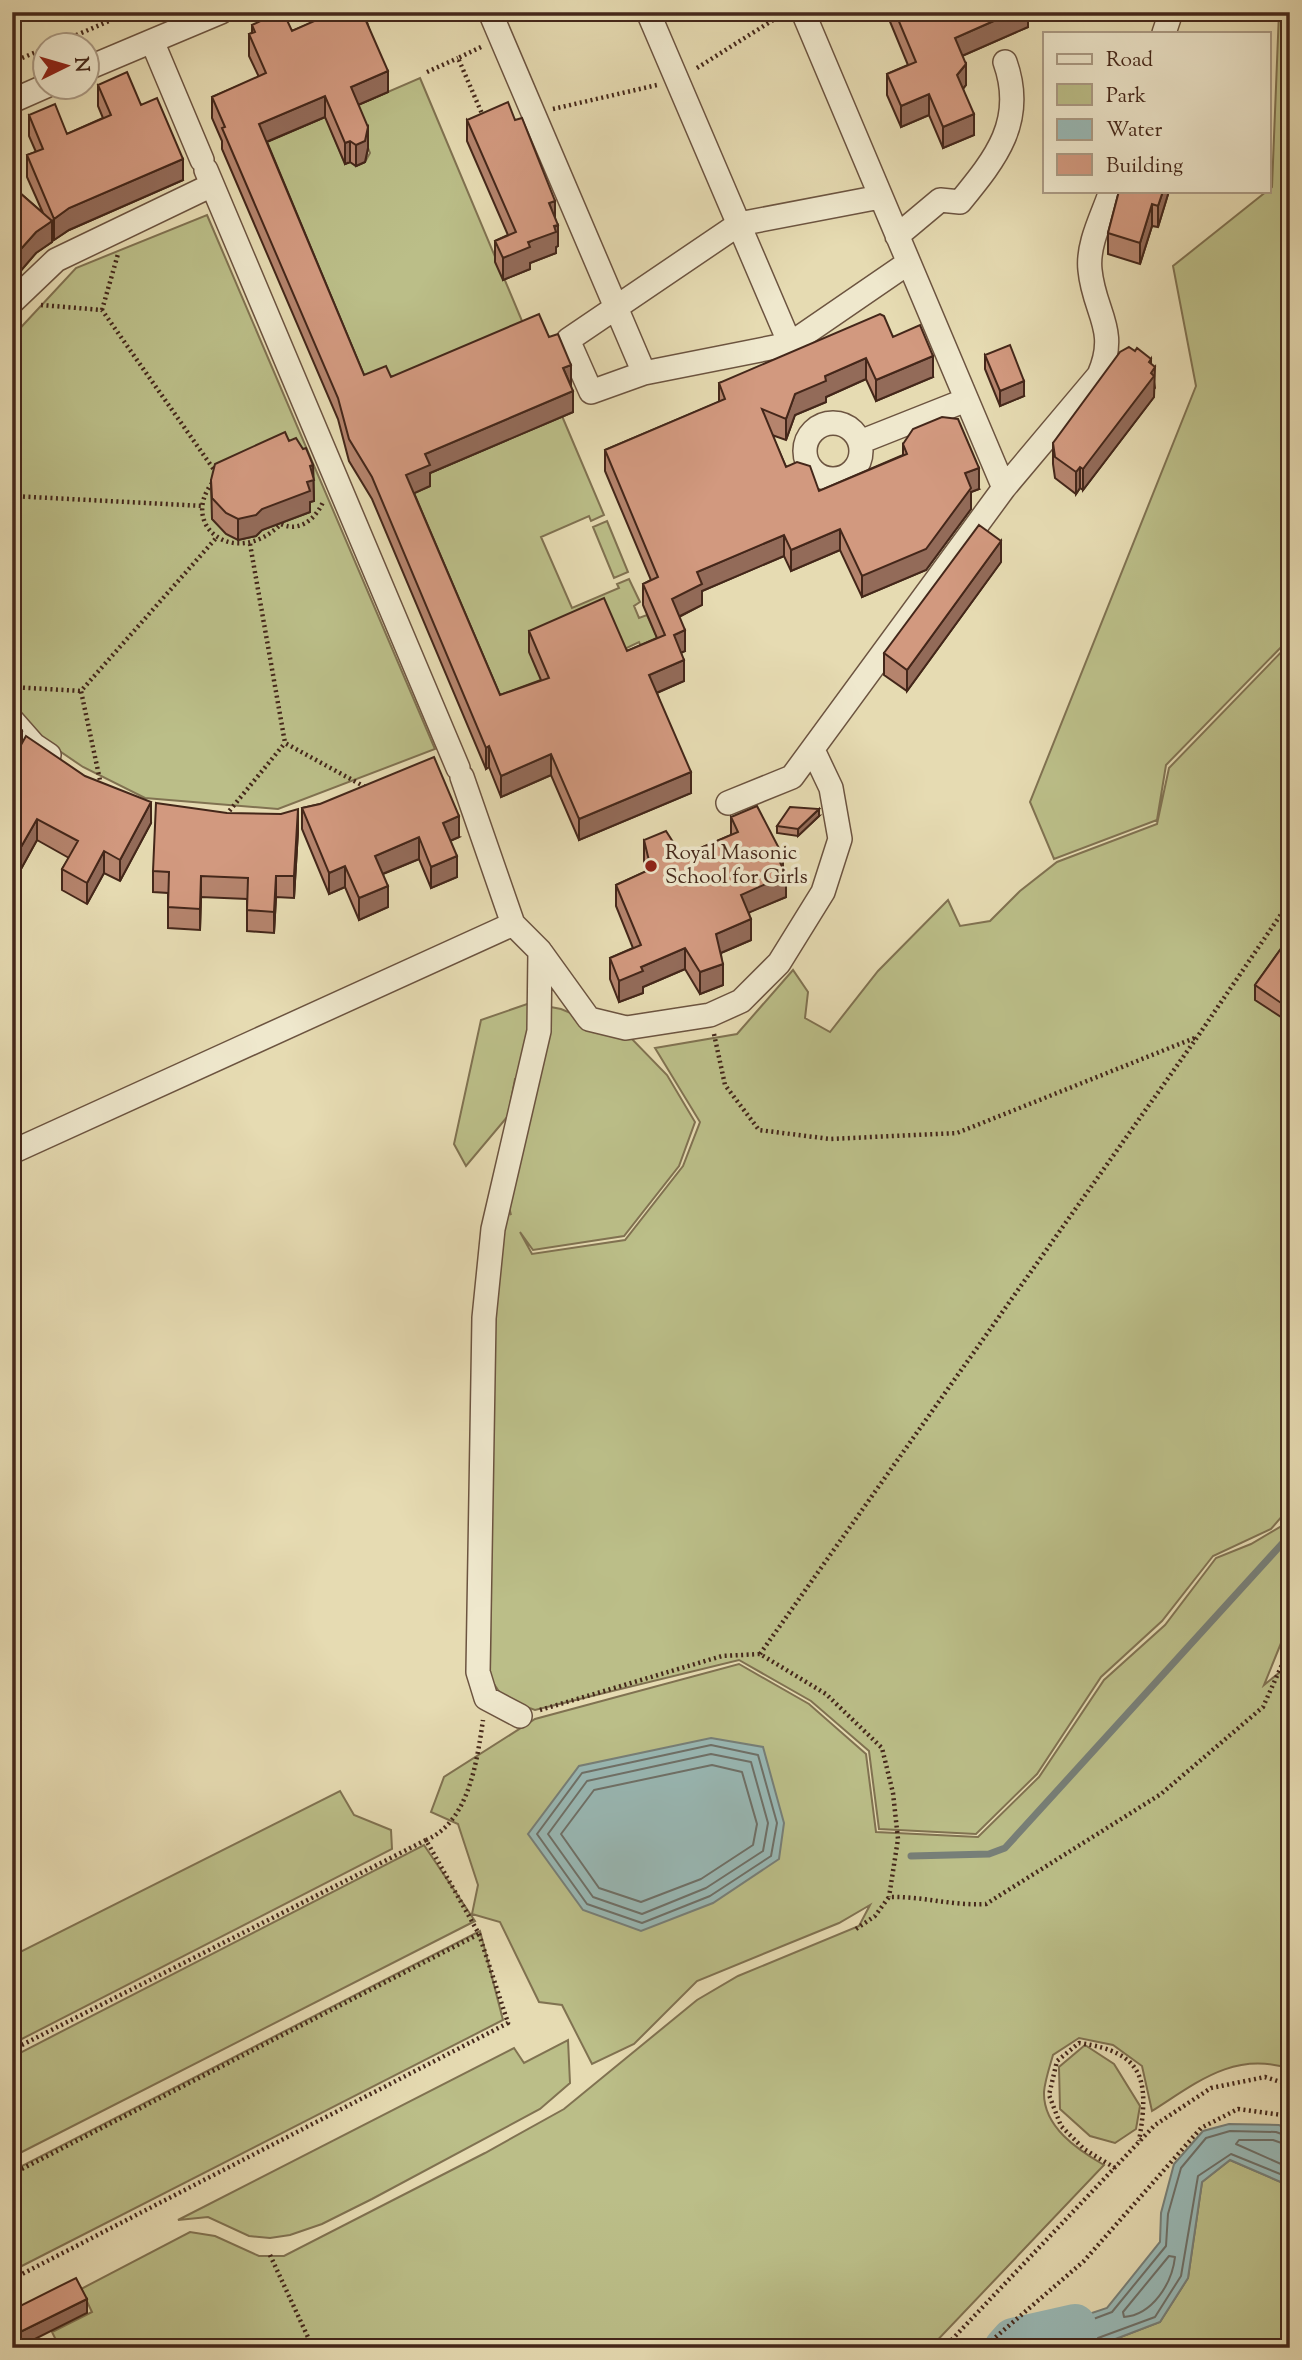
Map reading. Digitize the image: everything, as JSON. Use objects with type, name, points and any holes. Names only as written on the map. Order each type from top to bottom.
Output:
[{"type":"lane","points":[[102,62],[221,12]]},
{"type":"lane","points":[[490,12],[644,373]]},
{"type":"lane","points":[[648,12],[790,344]]},
{"type":"lane","points":[[803,12],[1004,488]]},
{"type":"lane","points":[[1164,32],[1171,12]]},
{"type":"lane","points":[[152,41],[457,766],[513,924],[540,951],[589,1018],[626,1028],[710,1015],[741,1001],[779,963],[823,892],[840,838],[831,788],[813,750]]},
{"type":"lane","points":[[897,236],[940,200],[960,202],[992,163],[1008,127],[1014,87],[1005,62]]},
{"type":"lane","points":[[12,101],[32,92]]},
{"type":"lane","points":[[12,302],[56,260],[125,225],[207,172]]},
{"type":"lane","points":[[728,803],[792,777],[1004,488],[1098,375],[1108,354],[1107,332],[1090,272],[1090,260],[1111,192]]},
{"type":"lane","points":[[880,197],[738,224],[568,340],[591,392],[644,373],[790,344],[908,263]]},
{"type":"lane","points":[[860,442],[966,400]]},
{"type":"lane","points":[[12,720],[34,745],[68,768]]},
{"type":"lane","points":[[427,762],[457,766]]},
{"type":"lane","points":[[12,1153],[513,924]]},
{"type":"lane","points":[[520,1716],[486,1698],[478,1672],[484,1318],[493,1229],[539,1031],[540,951]]},
{"type":"path","points":[[84,32],[130,12]]},
{"type":"path","points":[[427,72],[501,38]]},
{"type":"path","points":[[12,62],[32,54]]},
{"type":"path","points":[[458,58],[486,123]]},
{"type":"path","points":[[102,310],[125,225]]},
{"type":"path","points":[[38,305],[102,310]]},
{"type":"path","points":[[102,310],[219,477]]},
{"type":"path","points":[[226,472],[207,489],[204,506],[209,527],[217,537],[228,543],[250,544],[264,538],[281,524],[299,526],[315,515],[323,500],[317,475],[331,469]]},
{"type":"path","points":[[12,496],[204,506]]},
{"type":"path","points":[[81,691],[217,537]]},
{"type":"path","points":[[222,819],[285,743],[250,544]]},
{"type":"path","points":[[12,687],[81,691]]},
{"type":"path","points":[[81,691],[102,789]]},
{"type":"path","points":[[285,743],[368,789]]},
{"type":"path","points":[[760,1654],[1198,1037],[1290,901]]},
{"type":"path","points":[[710,1015],[725,1085],[759,1130],[830,1139],[957,1133],[1198,1037]]},
{"type":"path","points":[[889,1897],[907,1896],[955,1906],[986,1904],[1161,1794],[1263,1707],[1290,1647]]},
{"type":"path","points":[[520,1716],[722,1656],[760,1654],[826,1694],[882,1748],[893,1793],[898,1839],[889,1897],[874,1916],[856,1930]]},
{"type":"path","points":[[12,2050],[441,1834],[464,1802],[479,1744],[486,1698]]},
{"type":"path","points":[[12,2275],[22,2274],[508,2023],[479,1934],[426,1840]]},
{"type":"path","points":[[12,2174],[479,1934]]},
{"type":"path","points":[[1115,2168],[1084,2149],[1061,2126],[1049,2095],[1057,2062],[1079,2043],[1109,2047],[1138,2070],[1146,2100],[1139,2142]]},
{"type":"path","points":[[944,2348],[1155,2125],[1212,2088],[1265,2077],[1290,2085]]},
{"type":"path","points":[[983,2348],[1084,2261],[1201,2128],[1238,2109],[1290,2116]]},
{"type":"path","points":[[270,2255],[313,2348]]},
{"type":"green space","points":[[1279,12],[1290,12],[1290,638],[1166,765],[1157,820],[1054,859],[1030,802],[1196,386],[1173,266],[1266,192],[1270,192]]},
{"type":"green space","points":[[420,78],[530,340],[364,396],[261,144],[332,114],[330,128],[345,164],[350,162],[356,166],[365,162],[370,153],[355,117],[346,110]]},
{"type":"green space","points":[[207,215],[435,749],[278,809],[145,798],[83,767],[42,739],[12,704],[12,337],[76,268]]},
{"type":"green space","points":[[562,416],[604,515],[591,521],[589,516],[541,537],[572,608],[619,588],[617,584],[629,579],[640,602],[634,606],[639,618],[647,615],[664,653],[649,663],[639,642],[618,652],[560,725],[505,727],[406,497],[425,475]]},
{"type":"green space","points":[[607,521],[628,572],[614,578],[593,527]]},
{"type":"green space","points":[[1290,643],[1290,1507],[1271,1529],[1213,1556],[1162,1621],[1101,1677],[1037,1774],[976,1834],[879,1829],[869,1751],[811,1701],[739,1660],[535,1710],[504,1699],[490,1678],[492,1299],[505,1205],[511,1215],[503,1183],[535,1079],[515,1079],[508,1116],[466,1166],[454,1144],[481,1020],[530,1003],[561,1009],[631,1038],[667,1075],[695,1122],[679,1166],[624,1236],[533,1250],[520,1232],[532,1254],[625,1240],[683,1166],[700,1122],[655,1048],[737,1034],[793,970],[808,992],[805,1018],[830,1032],[878,971],[948,900],[960,926],[990,921],[1020,891],[1057,862],[1157,824],[1169,768]]},
{"type":"green space","points":[[1290,1521],[1290,1621],[1264,1685],[1290,1664],[1290,2069],[1270,2064],[1251,2064],[1217,2072],[1152,2111],[1142,2066],[1113,2045],[1079,2038],[1053,2055],[1044,2092],[1049,2116],[1073,2145],[1104,2165],[930,2348],[41,2348],[56,2340],[52,2332],[92,2312],[81,2289],[190,2232],[215,2236],[259,2256],[284,2256],[485,2153],[564,2109],[697,2000],[738,1976],[859,1926],[870,1905],[839,1923],[697,1981],[634,2044],[592,2064],[562,2005],[539,2002],[500,1922],[472,1914],[478,1885],[458,1824],[431,1812],[444,1777],[535,1719],[739,1664],[809,1704],[866,1754],[876,1832],[978,1837],[1039,1777],[1104,1680],[1165,1625],[1216,1558],[1251,1544]]},
{"type":"green space","points":[[340,1791],[354,1815],[391,1830],[392,1849],[12,2044],[12,1956]]},
{"type":"green space","points":[[424,1845],[475,1921],[12,2157],[12,2057]]},
{"type":"green space","points":[[480,1931],[503,2020],[12,2271],[12,2171]]},
{"type":"green space","points":[[568,2040],[570,2083],[540,2109],[322,2224],[290,2235],[270,2238],[249,2236],[208,2217],[178,2220],[514,2048],[524,2063]]},
{"type":"green space","points":[[1085,2045],[1114,2064],[1140,2106],[1136,2129],[1115,2143],[1090,2136],[1060,2109],[1059,2067]]},
{"type":"green space","points":[[1230,2160],[1290,2186],[1290,2348],[1092,2348],[1160,2322],[1188,2278],[1202,2182]]},
{"type":"water","points":[[711,1738],[763,1747],[784,1823],[779,1859],[713,1903],[641,1931],[583,1910],[528,1834],[579,1766]]},
{"type":"water","points":[[1229,2124],[1279,2125],[1290,2132],[1290,2186],[1230,2160],[1202,2182],[1188,2278],[1160,2322],[1092,2348],[1002,2348],[1020,2337],[1107,2308],[1160,2242],[1161,2213],[1174,2164],[1203,2131]]},
{"type":"building","points":[[279,12],[282,19],[286,18],[292,31],[328,15],[327,12],[366,12],[363,14],[388,71],[351,87],[368,127],[365,141],[356,145],[350,141],[345,143],[325,96],[259,124],[364,375],[386,366],[391,377],[539,314],[549,337],[558,334],[571,365],[563,368],[573,391],[425,454],[430,465],[406,475],[500,695],[549,678],[529,631],[604,598],[627,651],[665,635],[643,584],[658,577],[605,450],[725,399],[719,383],[880,314],[884,316],[893,337],[920,325],[933,356],[876,380],[866,358],[825,376],[826,381],[795,394],[786,419],[762,409],[786,467],[797,462],[810,466],[819,491],[907,454],[903,444],[913,429],[942,417],[958,419],[979,468],[965,473],[971,488],[926,549],[862,576],[840,529],[791,550],[784,535],[697,572],[702,584],[672,599],[685,630],[674,635],[684,660],[649,675],[691,772],[579,819],[551,754],[501,776],[489,746],[486,748],[372,477],[349,439],[338,398],[222,128],[225,127],[212,97],[266,73],[249,34],[255,32],[252,25]]},
{"type":"building","points":[[895,12],[1014,12],[955,38],[966,64],[957,75],[974,114],[943,127],[929,94],[901,106],[887,74],[916,62]]},
{"type":"building","points":[[127,72],[141,105],[157,98],[183,159],[69,208],[54,219],[27,155],[43,149],[29,115],[55,104],[67,134],[111,115],[102,94],[102,83]]},
{"type":"building","points":[[508,102],[515,120],[522,118],[555,201],[549,203],[558,225],[554,226],[556,232],[528,242],[530,247],[503,258],[495,241],[516,232],[467,120]]},
{"type":"building","points":[[12,186],[52,221],[36,232],[12,259]]},
{"type":"building","points":[[1119,192],[1163,192],[1158,206],[1152,204],[1140,243],[1108,233]]},
{"type":"building","points":[[1010,345],[1024,381],[1000,391],[985,355]]},
{"type":"building","points":[[1129,347],[1135,351],[1137,348],[1151,359],[1149,362],[1155,367],[1151,373],[1154,376],[1083,469],[1080,467],[1076,472],[1055,457],[1053,443],[1120,352]]},
{"type":"building","points":[[285,432],[289,441],[296,438],[303,449],[306,448],[313,465],[310,466],[314,480],[307,482],[310,491],[262,509],[256,515],[238,519],[226,513],[212,498],[211,480],[215,464]]},
{"type":"building","points":[[979,525],[1001,541],[907,670],[884,653]]},
{"type":"building","points":[[12,720],[22,731],[12,738]]},
{"type":"building","points":[[26,736],[85,776],[151,802],[120,860],[104,851],[87,883],[62,869],[78,841],[37,819],[21,847],[12,843],[12,761]]},
{"type":"building","points":[[434,757],[459,816],[443,823],[457,856],[431,867],[419,837],[375,856],[388,886],[359,898],[345,866],[329,873],[302,808],[320,804]]},
{"type":"building","points":[[156,803],[227,813],[281,814],[298,809],[294,876],[276,876],[274,912],[247,910],[248,878],[201,876],[200,909],[168,907],[169,872],[153,871]]},
{"type":"building","points":[[757,806],[783,856],[778,858],[786,875],[741,895],[751,919],[716,934],[723,964],[700,972],[685,948],[641,967],[643,971],[619,981],[610,958],[641,945],[616,885],[651,869],[644,840],[666,831],[682,856],[738,832],[731,817]]},
{"type":"building","points":[[790,807],[819,809],[798,829],[777,826]]},
{"type":"building","points":[[1290,936],[1290,997],[1284,1005],[1255,985]]},
{"type":"building","points":[[76,2278],[87,2299],[12,2336],[12,2310]]},
{"type":"waterway","points":[[911,1856],[989,1854],[1005,1848],[1290,1535]]},
{"type":"waterway","points":[[1005,2348],[1013,2339],[1075,2325]]},
{"type":"place","name":"Royal Masonic School for Girls","points":[[651,866]]}]
